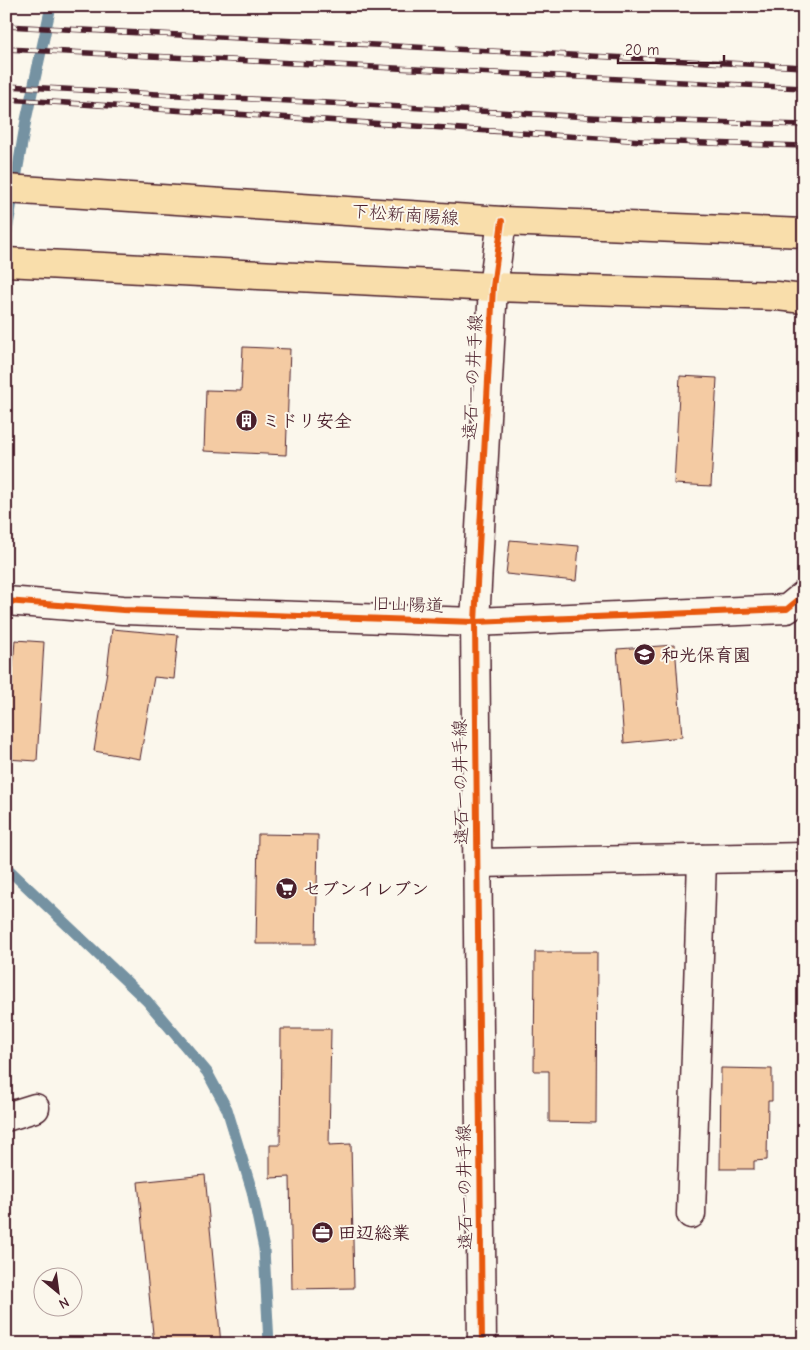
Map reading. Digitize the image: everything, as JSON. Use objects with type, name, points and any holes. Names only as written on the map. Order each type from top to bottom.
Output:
[{"type":"main road","name":"下松新南陽線","points":[[6,189],[502,222],[804,233]]},
{"type":"main road","points":[[15,262],[493,286],[777,296],[804,299]]},
{"type":"street","name":"遠石一の井手線","points":[[482,1344],[474,622],[493,286],[502,222]]},
{"type":"street","name":"旧山陽道","points":[[6,601],[123,610],[474,622],[787,609],[804,595]]},
{"type":"street","points":[[478,863],[804,857]]},
{"type":"street","points":[[691,1214],[702,858]]},
{"type":"street","points":[[6,1117],[35,1108]]},
{"type":"building","name":"ミドリ安全","points":[[243,347],[290,349],[286,455],[204,451],[206,390],[241,391]]},
{"type":"building","points":[[680,376],[717,378],[711,486],[674,484]]},
{"type":"building","points":[[510,540],[579,546],[576,581],[506,574]]},
{"type":"building","points":[[112,629],[178,635],[174,679],[154,677],[140,759],[94,751]]},
{"type":"building","points":[[15,640],[44,642],[37,761],[6,759],[6,667],[13,668]]},
{"type":"building","points":[[675,645],[682,737],[624,743],[617,649]]},
{"type":"building","name":"セブンイレブン","points":[[258,834],[318,835],[316,944],[256,944]]},
{"type":"building","points":[[535,952],[597,952],[596,1123],[549,1122],[549,1071],[534,1071]]},
{"type":"building","name":"田辺総業","points":[[281,1029],[331,1029],[329,1145],[351,1144],[354,1288],[292,1289],[290,1177],[270,1178],[270,1145],[280,1145]]},
{"type":"building","points":[[721,1068],[772,1069],[772,1101],[768,1101],[767,1160],[754,1161],[754,1169],[720,1169]]},
{"type":"building","points":[[205,1175],[221,1344],[154,1344],[138,1182]]},
{"type":"waterway","points":[[6,237],[26,120],[51,6]]},
{"type":"waterway","points":[[6,867],[147,1001],[207,1072],[227,1109],[252,1191],[264,1249],[269,1344]]},
{"type":"railway","points":[[6,26],[804,67]]},
{"type":"railway","points":[[6,49],[804,88]]},
{"type":"railway","points":[[6,86],[646,120],[804,125]]},
{"type":"railway","points":[[6,99],[643,141],[804,146]]},
{"type":"cycle path","points":[[482,1344],[475,622],[493,287],[502,221]]},
{"type":"cycle path","points":[[6,601],[123,610],[475,622],[787,609],[804,595]]},
{"type":"place","name":"ミドリ安全","points":[[246,421]]},
{"type":"place","name":"和光保育園","points":[[645,655]]},
{"type":"place","name":"セブンイレブン","points":[[287,889]]},
{"type":"place","name":"田辺総業","points":[[322,1233]]}]
